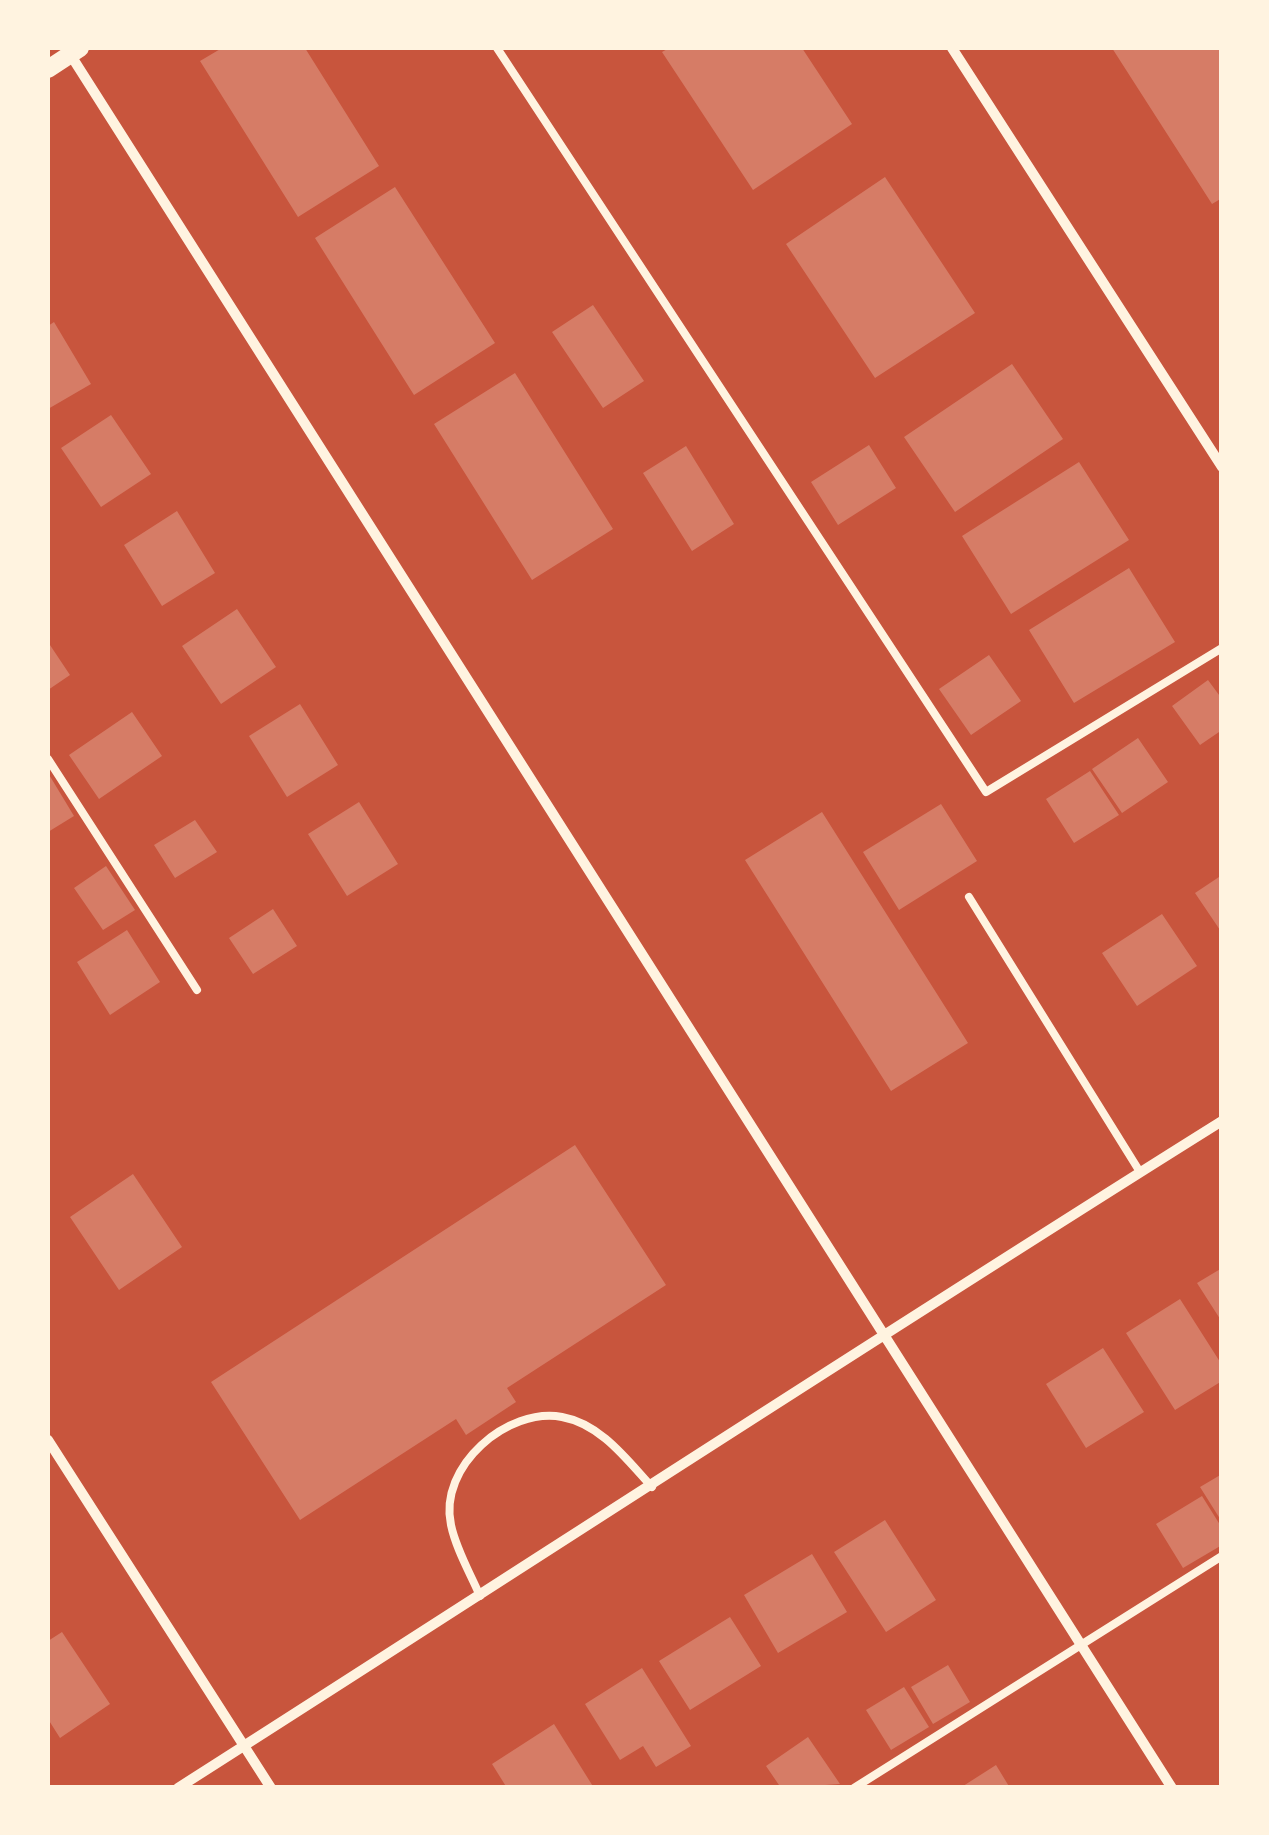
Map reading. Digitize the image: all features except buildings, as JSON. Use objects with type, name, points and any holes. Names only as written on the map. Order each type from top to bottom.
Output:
[{"type":"street","points":[[952,48],[1222,466]]},
{"type":"street","points":[[48,69],[75,51],[1172,1788]]},
{"type":"street","points":[[178,1788],[652,1487],[884,1332],[1222,1121]]},
{"type":"street","points":[[48,1440],[271,1788]]},
{"type":"lane","points":[[497,48],[986,792],[1222,648]]},
{"type":"lane","points":[[48,759],[197,990]]},
{"type":"lane","points":[[969,898],[1140,1172]]},
{"type":"lane","points":[[480,1596],[449,1521],[455,1486],[476,1448],[518,1419],[562,1417],[595,1430],[652,1487]]},
{"type":"lane","points":[[854,1788],[1222,1556]]}]
